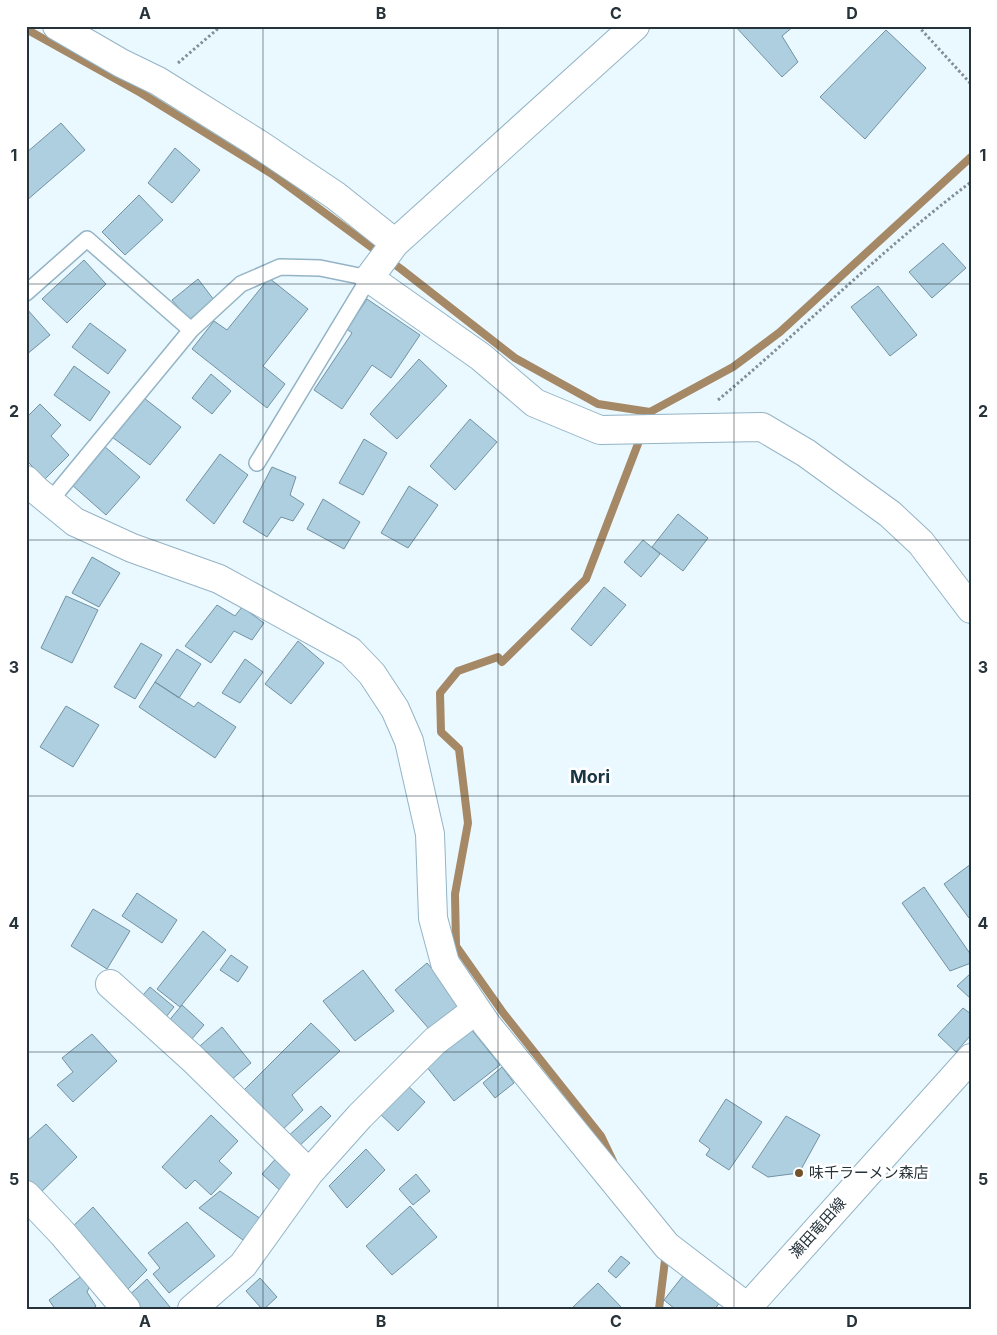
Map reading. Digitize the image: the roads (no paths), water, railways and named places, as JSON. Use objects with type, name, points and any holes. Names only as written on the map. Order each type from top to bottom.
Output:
[{"type":"street","points":[[58,26],[121,63],[158,81],[336,196],[395,244]]},
{"type":"street","points":[[635,26],[395,244],[369,278],[480,357],[535,403],[600,430],[762,427],[806,453],[890,514],[921,543],[971,609]]},
{"type":"street","points":[[26,480],[75,522],[132,548],[219,579],[350,651],[372,674],[395,709],[409,741],[430,834],[433,918],[446,963],[476,1010],[667,1246],[746,1308]]},
{"type":"street","points":[[110,984],[309,1173]]},
{"type":"street","points":[[192,1309],[243,1265],[309,1173],[360,1116],[435,1041],[476,1010]]},
{"type":"street","name":"瀬田竜田線","points":[[746,1308],[971,1058]]},
{"type":"street","points":[[26,1196],[63,1234],[126,1309]]},
{"type":"lane","points":[[26,293],[87,239],[191,330]]},
{"type":"lane","points":[[50,501],[191,330],[241,284],[280,267],[320,268],[369,278],[258,463]]},
{"type":"waterway","points":[[26,29],[141,93],[272,174],[401,269],[515,358],[598,404],[650,412]]},
{"type":"waterway","points":[[645,425],[650,412],[733,367],[780,332],[971,157]]},
{"type":"waterway","points":[[613,1161],[601,1136],[504,1014],[456,946],[455,894],[468,823],[459,749],[441,732],[440,693],[458,671],[498,657],[502,662],[586,579],[641,436]]},
{"type":"waterway","points":[[659,1309],[666,1252]]},
{"type":"place","name":"味千ラーメン森店","points":[[799,1173]]},
{"type":"district","name":"Mori","points":[[590,777]]}]
